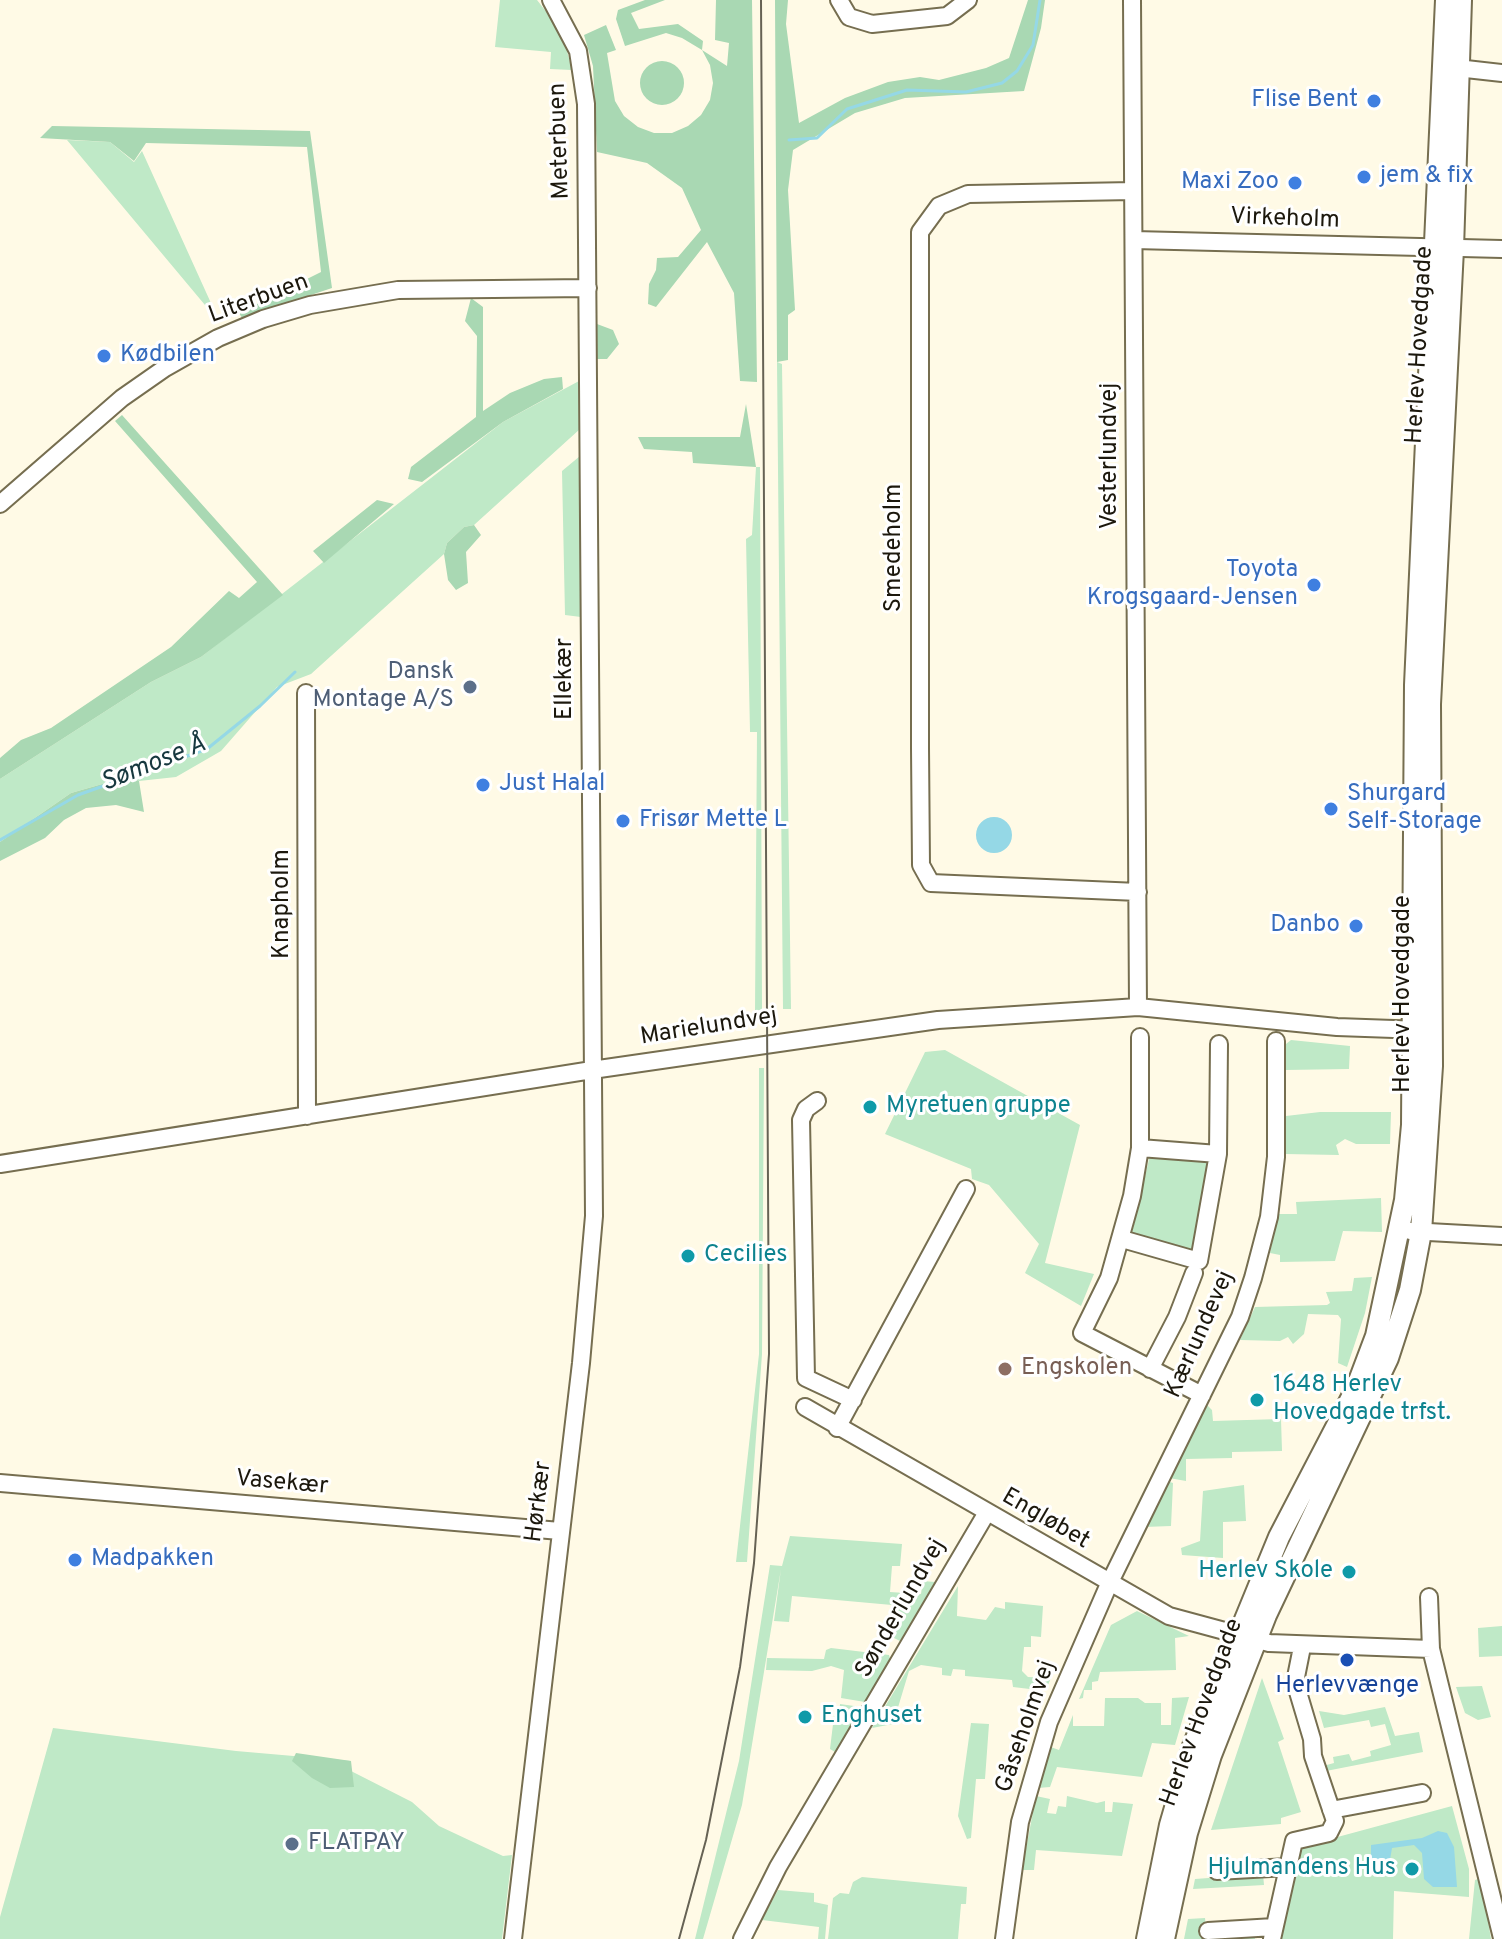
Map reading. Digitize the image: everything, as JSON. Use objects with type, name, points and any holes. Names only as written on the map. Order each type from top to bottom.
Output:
[{"type":"main road","name":"Herlev Hovedgade","points":[[1443,248],[1446,0]]},
{"type":"main road","name":"Herlev Hovedgade","points":[[1147,1939],[1170,1825],[1193,1746],[1376,1387],[1410,1290],[1421,1232],[1415,685],[1461,0]]},
{"type":"main road","name":"Herlev Hovedgade","points":[[1164,1939],[1187,1833],[1279,1537],[1356,1389],[1376,1336],[1400,1231],[1421,1030]]},
{"type":"street","name":"Meterbuen","points":[[551,0],[568,26],[584,77],[588,288]]},
{"type":"street","points":[[839,0],[849,17],[872,24],[947,16],[968,0]]},
{"type":"street","name":"Vesterlundvej","points":[[1132,0],[1138,1007]]},
{"type":"street","points":[[1457,68],[1502,73]]},
{"type":"street","name":"Smedeholm","points":[[1133,191],[968,194],[939,206],[920,232],[920,748],[921,865],[931,883],[1138,892]]},
{"type":"street","name":"Virkeholm","points":[[1134,240],[1502,249]]},
{"type":"street","name":"Literbuen","points":[[0,504],[122,398],[165,368],[218,338],[263,319],[310,305],[398,290],[588,288]]},
{"type":"street","name":"Ellekær","points":[[588,288],[592,1070]]},
{"type":"street","name":"Knapholm","points":[[306,693],[307,1116]]},
{"type":"street","name":"Marielundvej","points":[[0,1164],[592,1070],[938,1020],[1138,1007],[1337,1027],[1421,1030]]},
{"type":"street","points":[[1140,1037],[1140,1148],[1122,1239],[1109,1278],[1082,1333],[1202,1395]]},
{"type":"street","name":"Kærlundevej","points":[[1109,1584],[1240,1317],[1263,1244],[1276,1157],[1276,1041]]},
{"type":"street","points":[[1122,1239],[1199,1261],[1218,1154],[1219,1044]]},
{"type":"street","name":"Hørkær","points":[[513,1939],[591,1268],[592,1070]]},
{"type":"street","points":[[817,1101],[806,1109],[801,1120],[806,1378],[853,1400]]},
{"type":"street","points":[[1140,1148],[1218,1154]]},
{"type":"street","points":[[837,1428],[966,1189]]},
{"type":"street","points":[[1400,1231],[1502,1236]]},
{"type":"street","points":[[1150,1369],[1177,1317],[1194,1273]]},
{"type":"street","name":"Engløbet","points":[[805,1407],[986,1514],[1169,1616],[1246,1638],[1302,1647],[1431,1649]]},
{"type":"street","name":"Vasekær","points":[[0,1483],[560,1531]]},
{"type":"street","name":"Sønderlundvej","points":[[742,1939],[778,1867],[986,1514]]},
{"type":"street","name":"Gåseholmvej","points":[[1004,1939],[1020,1822],[1032,1773],[1049,1722],[1109,1584]]},
{"type":"street","points":[[1429,1597],[1431,1649],[1502,1938]]},
{"type":"street","points":[[1208,1931],[1273,1933],[1294,1841],[1333,1829],[1331,1810],[1295,1682],[1302,1647]]},
{"type":"street","points":[[1331,1810],[1422,1793]]},
{"type":"street","points":[[1217,1871],[1288,1867]]},
{"type":"green space","points":[[500,0],[537,0],[555,23],[572,70],[550,69],[551,52],[495,47]]},
{"type":"green space","points":[[645,0],[665,0],[631,13],[639,29],[678,24],[703,41],[702,50],[666,33],[625,46],[616,19],[618,10]]},
{"type":"green space","points":[[716,0],[752,0],[757,382],[740,381],[734,293],[707,242],[656,307],[648,304],[649,284],[656,270],[657,258],[678,257],[701,230],[682,188],[647,163],[597,152],[593,66],[584,35],[606,25],[616,50],[607,53],[615,101],[624,116],[638,127],[654,133],[672,133],[688,126],[701,115],[710,100],[713,83],[710,65],[702,50],[727,66],[729,43],[715,40]]},
{"type":"green space","points":[[775,0],[788,0],[786,24],[799,123],[845,98],[888,82],[920,77],[939,80],[986,68],[1009,58],[1028,0],[1045,0],[1024,91],[905,98],[855,113],[793,150],[788,190],[795,310],[788,315],[788,360],[777,362]]},
{"type":"green space","points":[[662,61],[678,67],[684,83],[678,99],[662,105],[646,99],[640,83],[646,67]]},
{"type":"green space","points":[[52,126],[310,131],[332,288],[242,318],[239,313],[321,272],[307,147],[146,143],[134,161],[110,142],[40,138]]},
{"type":"green space","points":[[67,140],[110,142],[134,162],[142,151],[220,323]]},
{"type":"green space","points":[[471,298],[483,307],[483,411],[510,393],[544,379],[562,377],[563,389],[503,422],[422,482],[408,479],[411,467],[476,417],[477,336],[465,321]]},
{"type":"green space","points":[[597,324],[613,330],[619,344],[607,359],[597,359]]},
{"type":"green space","points":[[777,362],[782,364],[791,1009],[783,1009]]},
{"type":"green space","points":[[579,381],[580,429],[474,525],[464,527],[447,543],[444,554],[311,674],[277,687],[221,751],[176,777],[139,781],[130,776],[71,793],[0,842],[0,779],[151,682],[201,657],[503,422]]},
{"type":"green space","points":[[746,404],[756,467],[693,463],[692,452],[644,449],[638,437],[740,437]]},
{"type":"green space","points":[[122,415],[283,595],[201,657],[151,682],[0,779],[0,758],[21,740],[51,728],[171,647],[229,591],[239,598],[257,582],[115,421]]},
{"type":"green space","points":[[580,456],[581,617],[565,615],[562,471]]},
{"type":"green space","points":[[756,467],[760,467],[762,1010],[755,1011],[757,732],[750,732],[746,539],[752,535]]},
{"type":"green space","points":[[377,500],[394,504],[324,563],[313,551]]},
{"type":"green space","points":[[474,525],[481,535],[466,552],[468,583],[456,590],[448,580],[444,554],[447,543],[464,527]]},
{"type":"green space","points":[[130,776],[139,781],[144,812],[116,805],[86,808],[64,820],[45,838],[0,861],[0,842],[71,793]]},
{"type":"green space","points":[[1291,1040],[1350,1046],[1349,1069],[1285,1070],[1286,1044]]},
{"type":"green space","points":[[945,1050],[1080,1125],[1045,1263],[1094,1274],[1081,1306],[1025,1273],[1039,1244],[989,1185],[972,1179],[971,1169],[885,1134],[925,1052]]},
{"type":"green space","points":[[759,1068],[764,1068],[762,1354],[747,1562],[736,1562],[759,1354]]},
{"type":"green space","points":[[1320,1112],[1391,1112],[1390,1144],[1356,1144],[1345,1139],[1336,1145],[1339,1155],[1285,1154],[1286,1116]]},
{"type":"green space","points":[[1150,1155],[1211,1160],[1194,1256],[1132,1233]]},
{"type":"green space","points":[[1381,1198],[1382,1232],[1343,1231],[1335,1261],[1280,1262],[1280,1255],[1270,1253],[1278,1214],[1297,1214],[1296,1202]]},
{"type":"green space","points":[[1372,1277],[1365,1313],[1347,1367],[1338,1363],[1341,1319],[1338,1315],[1308,1314],[1304,1334],[1293,1344],[1288,1337],[1280,1341],[1240,1340],[1255,1307],[1327,1305],[1330,1303],[1326,1292],[1352,1291],[1354,1278]]},
{"type":"green space","points":[[1207,1405],[1212,1410],[1213,1421],[1281,1419],[1282,1451],[1232,1452],[1232,1458],[1186,1459],[1186,1481],[1169,1478]]},
{"type":"green space","points":[[1167,1481],[1173,1483],[1171,1526],[1144,1527]]},
{"type":"green space","points":[[1244,1485],[1246,1521],[1223,1522],[1223,1558],[1182,1555],[1181,1548],[1200,1541],[1203,1491]]},
{"type":"green space","points":[[790,1536],[902,1544],[900,1566],[892,1566],[890,1592],[921,1594],[923,1581],[935,1582],[900,1641],[890,1636],[892,1605],[792,1596],[789,1622],[774,1621],[781,1569],[742,1805],[703,1939],[695,1939],[739,1761],[770,1565],[782,1566]]},
{"type":"green space","points":[[958,1586],[957,1616],[986,1620],[995,1607],[1005,1609],[1005,1602],[1043,1606],[1041,1637],[1031,1636],[1031,1647],[1024,1647],[1022,1671],[1028,1677],[1051,1678],[1047,1687],[1038,1686],[1038,1690],[1013,1687],[1012,1680],[965,1676],[965,1670],[953,1669],[951,1676],[942,1675],[942,1668],[921,1665],[909,1671],[893,1724],[872,1728]]},
{"type":"green space","points":[[1137,1611],[1189,1636],[1175,1638],[1176,1670],[1100,1672],[1098,1681],[1092,1682],[1092,1690],[1084,1690],[1083,1698],[1079,1699],[1111,1625]]},
{"type":"green space","points":[[1502,1626],[1502,1656],[1479,1657],[1478,1628]]},
{"type":"green space","points":[[826,1650],[889,1655],[890,1659],[865,1702],[841,1698],[844,1670],[831,1666],[812,1671],[766,1670],[767,1658],[824,1659]]},
{"type":"green space","points":[[1262,1678],[1284,1739],[1278,1742],[1301,1812],[1281,1818],[1281,1824],[1211,1830]]},
{"type":"green space","points":[[1482,1686],[1491,1717],[1478,1720],[1465,1713],[1456,1687]]},
{"type":"green space","points":[[1189,1697],[1175,1745],[1152,1743],[1142,1777],[1057,1767],[1050,1787],[1038,1788],[1048,1758],[1045,1755],[1048,1746],[1059,1750],[1073,1715],[1073,1726],[1104,1726],[1105,1698],[1138,1698],[1145,1703],[1161,1703],[1161,1725],[1171,1725],[1172,1698]]},
{"type":"green space","points":[[840,1704],[861,1707],[835,1752],[830,1749],[834,1716],[839,1716]]},
{"type":"green space","points":[[1385,1707],[1395,1736],[1419,1732],[1423,1752],[1326,1771],[1323,1766],[1334,1763],[1333,1757],[1349,1754],[1352,1761],[1371,1756],[1370,1751],[1391,1745],[1385,1724],[1371,1727],[1369,1720],[1324,1728],[1319,1711],[1344,1715]]},
{"type":"green space","points":[[971,1723],[989,1724],[985,1779],[976,1779],[971,1838],[967,1839],[958,1816]]},
{"type":"green space","points":[[53,1728],[236,1751],[351,1761],[351,1771],[412,1802],[439,1826],[503,1856],[512,1855],[502,1939],[0,1939],[0,1917]]},
{"type":"green space","points":[[296,1753],[351,1761],[354,1787],[330,1788],[312,1778],[292,1761]]},
{"type":"green space","points":[[1036,1796],[1050,1799],[1047,1813],[1056,1814],[1058,1806],[1066,1807],[1067,1796],[1097,1803],[1105,1801],[1105,1812],[1112,1812],[1113,1802],[1133,1804],[1122,1856],[1036,1850],[1034,1870],[1022,1870]]},
{"type":"green space","points":[[1452,1806],[1469,1869],[1469,1897],[1394,1891],[1393,1939],[1277,1939],[1297,1848]]},
{"type":"green space","points":[[1263,1874],[1264,1885],[1193,1889],[1195,1879]]},
{"type":"green space","points":[[862,1877],[967,1887],[966,1904],[961,1904],[958,1939],[828,1939],[833,1898],[840,1893],[849,1894],[853,1882]]},
{"type":"green space","points":[[1481,1878],[1491,1939],[1469,1939],[1475,1880]]},
{"type":"green space","points":[[778,1890],[814,1893],[814,1902],[828,1905],[825,1939],[818,1939],[819,1927],[762,1920]]},
{"type":"green space","points":[[1205,1918],[1207,1937],[1254,1934],[1255,1939],[1184,1939],[1188,1919]]},
{"type":"water","points":[[994,817],[1007,822],[1012,835],[1007,848],[994,853],[981,848],[976,835],[981,822]]},
{"type":"water","points":[[1438,1831],[1447,1833],[1454,1847],[1457,1887],[1433,1887],[1424,1879],[1422,1853],[1414,1845],[1392,1848],[1388,1871],[1375,1875],[1371,1870],[1371,1845],[1422,1838]]},
{"type":"waterway","name":"Sømose Å","points":[[789,140],[817,138],[847,109],[907,90],[966,92],[1002,83],[1017,71],[1033,45],[1040,0]]},
{"type":"waterway","name":"Sømose Å","points":[[0,840],[78,795],[207,749],[260,706],[295,672]]},
{"type":"tram line","points":[[679,1939],[706,1840],[740,1667],[754,1563],[769,1354],[761,0]]},
{"type":"place","name":"Flise Bent","points":[[1374,101]]},
{"type":"place","name":"jem & fix","points":[[1364,177]]},
{"type":"place","name":"Maxi Zoo","points":[[1295,183]]},
{"type":"place","name":"Kødbilen","points":[[104,356]]},
{"type":"place","name":"Toyota Krogsgaard-Jensen","points":[[1314,585]]},
{"type":"place","name":"Dansk Montage A/S","points":[[470,687]]},
{"type":"place","name":"Just Halal","points":[[483,785]]},
{"type":"place","name":"Shurgard Self-Storage","points":[[1331,809]]},
{"type":"place","name":"Frisør Mette L","points":[[623,821]]},
{"type":"place","name":"Danbo","points":[[1356,926]]},
{"type":"place","name":"Myretuen gruppe","points":[[870,1107]]},
{"type":"place","name":"Cecilies","points":[[688,1256]]},
{"type":"place","name":"Engskolen","points":[[1005,1369]]},
{"type":"place","name":"1648 Herlev Hovedgade trfst.","points":[[1257,1400]]},
{"type":"place","name":"Madpakken","points":[[75,1560]]},
{"type":"place","name":"Herlev Skole","points":[[1349,1572]]},
{"type":"place","name":"Herlevvænge","points":[[1347,1660]]},
{"type":"place","name":"Enghuset","points":[[805,1717]]},
{"type":"place","name":"FLATPAY","points":[[292,1844]]},
{"type":"place","name":"Hjulmandens Hus","points":[[1412,1869]]}]
